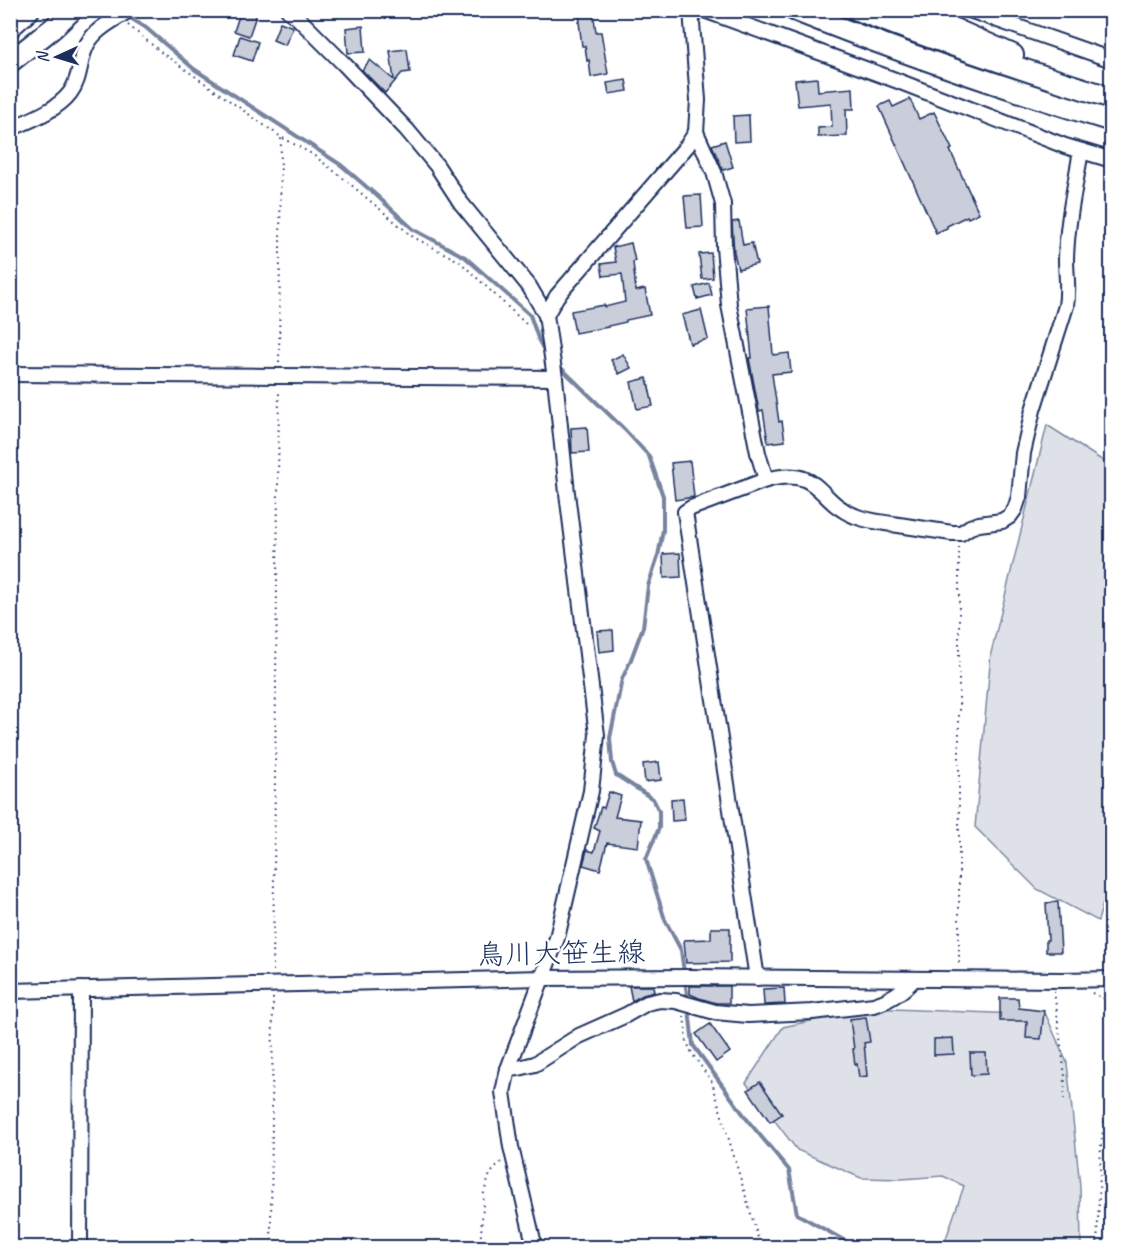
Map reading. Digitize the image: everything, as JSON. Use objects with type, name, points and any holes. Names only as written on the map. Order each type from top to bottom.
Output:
[{"type":"highway","points":[[10,62],[72,10]]},
{"type":"highway","points":[[794,10],[1002,87],[1112,121]]},
{"type":"highway","points":[[857,10],[1012,67],[1112,98]]},
{"type":"highway","points":[[911,10],[1112,98]]},
{"type":"highway","points":[[10,27],[28,11]]},
{"type":"street","points":[[288,10],[407,130],[437,166],[461,202],[529,286],[546,315],[555,374],[567,493],[597,735],[591,791],[557,938],[508,1069],[503,1092],[513,1156],[535,1248]]},
{"type":"street","points":[[691,10],[698,100],[696,132],[714,172],[723,204],[729,305],[758,453],[766,480]]},
{"type":"street","points":[[704,10],[1081,151],[1112,160]]},
{"type":"street","points":[[969,10],[1112,60]]},
{"type":"street","points":[[10,129],[40,115],[69,94],[77,81],[85,48],[90,40],[95,33],[124,14]]},
{"type":"street","points":[[546,315],[557,296],[687,146],[696,132]]},
{"type":"street","points":[[757,978],[685,512],[766,480],[777,477],[799,477],[817,486],[844,511],[863,518],[952,534],[966,531],[970,527],[1002,521],[1010,516],[1019,497],[1023,453],[1033,410],[1066,306],[1068,292],[1066,258],[1071,204],[1081,151]]},
{"type":"street","points":[[10,374],[279,376],[555,374]]},
{"type":"street","name":"鳥川大笹生線","points":[[10,991],[543,978],[1112,979]]},
{"type":"street","points":[[508,1069],[536,1064],[579,1036],[646,1003],[660,1000],[676,1001],[704,1010],[729,1014],[765,1015],[812,1012],[884,1002],[903,990],[914,979]]},
{"type":"street","points":[[80,1248],[81,989]]},
{"type":"path","points":[[124,14],[162,53],[281,137],[312,154],[413,237],[459,261],[526,324]]},
{"type":"path","points":[[277,1248],[271,1231],[281,137]]},
{"type":"path","points":[[959,533],[959,979]]},
{"type":"path","points":[[1051,980],[1065,1076],[1064,1100]]},
{"type":"path","points":[[685,1003],[684,1025],[687,1043],[712,1082],[761,1248]]},
{"type":"path","points":[[1097,1248],[1101,1146],[1112,1061]]},
{"type":"path","points":[[480,1248],[484,1192],[490,1174],[502,1161],[513,1156]]},
{"type":"shaded area","points":[[1047,425],[1111,466],[1112,873],[1098,921],[1037,889],[975,827],[991,653]]},
{"type":"shaded area","points":[[868,1008],[1046,1015],[1067,1063],[1080,1186],[1081,1247],[943,1247],[964,1186],[943,1176],[902,1179],[861,1178],[797,1150],[746,1083],[783,1027]]},
{"type":"building","points":[[241,10],[258,10],[249,36],[234,31]]},
{"type":"building","points":[[593,11],[596,32],[601,32],[608,74],[591,77],[585,46],[582,46],[579,12]]},
{"type":"building","points":[[280,22],[293,27],[285,45],[273,40]]},
{"type":"building","points":[[363,26],[365,52],[348,53],[346,28]]},
{"type":"building","points":[[240,36],[258,42],[252,61],[234,55]]},
{"type":"building","points":[[407,49],[410,72],[402,73],[385,93],[362,70],[370,60],[394,80],[390,51]]},
{"type":"building","points":[[817,78],[818,91],[853,88],[854,109],[846,109],[847,136],[818,137],[818,128],[832,127],[831,103],[798,106],[795,80]]},
{"type":"building","points":[[626,80],[628,91],[609,94],[607,83]]},
{"type":"building","points":[[910,99],[919,119],[934,112],[979,213],[968,218],[967,216],[936,233],[879,106],[890,101],[893,107]]},
{"type":"building","points":[[749,115],[750,141],[734,142],[733,116]]},
{"type":"building","points":[[725,141],[733,167],[723,170],[712,145]]},
{"type":"building","points":[[701,195],[703,227],[687,228],[684,196]]},
{"type":"building","points":[[739,221],[743,245],[752,243],[757,264],[738,269],[734,253],[732,222]]},
{"type":"building","points":[[631,243],[635,261],[633,262],[636,291],[645,289],[650,315],[608,327],[575,333],[571,311],[625,302],[622,274],[603,276],[601,264],[616,262],[613,247]]},
{"type":"building","points":[[711,253],[713,278],[702,279],[699,254]]},
{"type":"building","points":[[709,283],[712,295],[697,299],[694,287]]},
{"type":"building","points":[[769,306],[773,355],[789,353],[791,372],[772,374],[779,422],[782,421],[785,441],[768,443],[763,410],[759,411],[749,358],[752,358],[747,308]]},
{"type":"building","points":[[701,310],[708,339],[690,344],[682,315]]},
{"type":"building","points":[[623,354],[631,368],[619,374],[611,360]]},
{"type":"building","points":[[647,378],[653,406],[637,409],[631,382]]},
{"type":"building","points":[[587,427],[589,452],[572,453],[571,428]]},
{"type":"building","points":[[690,461],[694,497],[675,500],[671,463]]},
{"type":"building","points":[[680,553],[681,577],[664,578],[663,554]]},
{"type":"building","points":[[613,630],[614,650],[599,652],[597,631]]},
{"type":"building","points":[[659,762],[661,780],[645,782],[643,764]]},
{"type":"building","points":[[609,792],[621,796],[615,817],[641,820],[638,847],[607,843],[600,870],[583,865],[587,850],[594,852],[600,831],[594,828]]},
{"type":"building","points":[[683,798],[685,820],[672,821],[671,799]]},
{"type":"building","points":[[1058,902],[1061,952],[1046,952],[1046,940],[1048,940],[1046,903]]},
{"type":"building","points":[[711,928],[730,928],[730,962],[686,963],[684,940],[711,939]]},
{"type":"building","points":[[629,986],[653,986],[654,992],[632,1001]]},
{"type":"building","points":[[690,986],[729,986],[729,1003],[716,1003],[699,998],[690,994]]},
{"type":"building","points":[[784,988],[785,1004],[764,1005],[763,989]]},
{"type":"building","points":[[1000,998],[1018,998],[1019,1008],[1044,1011],[1041,1039],[1026,1038],[1027,1021],[1000,1021]]},
{"type":"building","points":[[866,1017],[870,1042],[864,1043],[867,1076],[859,1077],[857,1064],[855,1065],[850,1019]]},
{"type":"building","points":[[710,1024],[730,1052],[716,1062],[696,1034]]},
{"type":"building","points":[[953,1038],[954,1054],[934,1055],[934,1039]]},
{"type":"building","points":[[970,1053],[986,1053],[987,1074],[971,1075]]},
{"type":"building","points":[[760,1082],[782,1114],[770,1122],[748,1090]]},
{"type":"waterway","points":[[127,16],[145,27],[194,69],[341,165],[413,229],[465,257],[530,315],[545,352]]},
{"type":"waterway","points":[[557,364],[649,456],[663,496],[663,530],[658,556],[648,586],[643,627],[622,679],[610,738],[612,762],[616,775],[653,799],[659,811],[659,828],[646,859],[665,920],[681,950],[688,1002]]},
{"type":"waterway","points":[[689,1009],[693,1045],[749,1122],[789,1170],[797,1214],[858,1248]]}]
